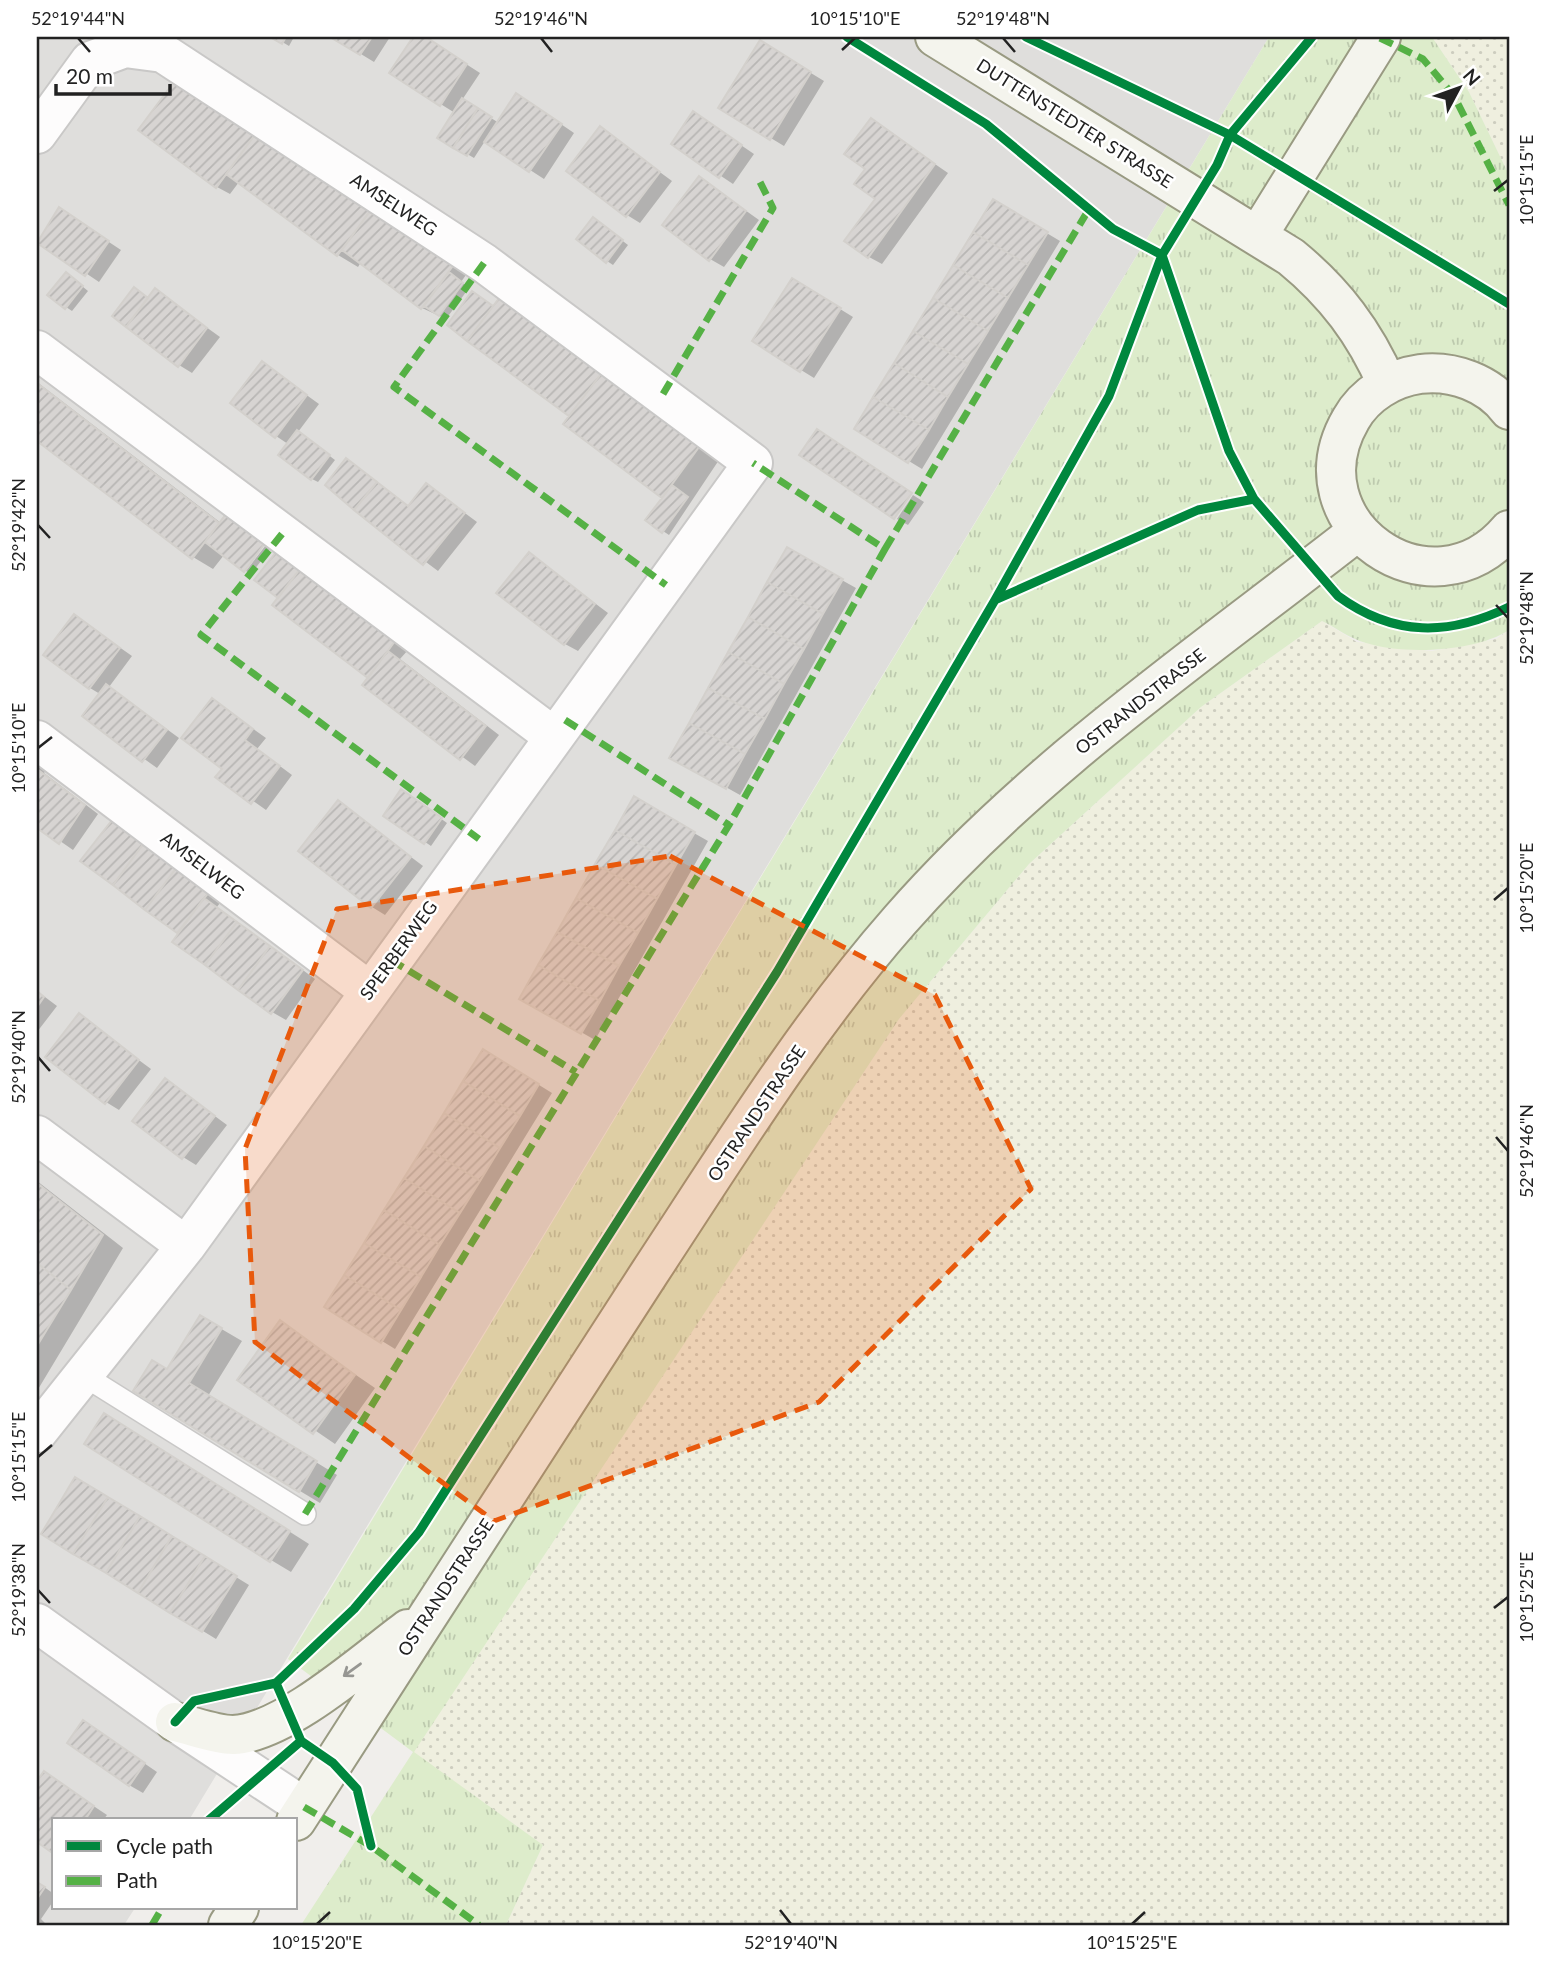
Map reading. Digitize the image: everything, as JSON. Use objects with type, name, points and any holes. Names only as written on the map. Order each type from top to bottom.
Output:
[{"type":"main road","name":"DUTTENSTEDTER STRASSE","points":[[935,37],[1258,235],[1317,278],[1339,302],[1369,346],[1387,384]]},
{"type":"main road","points":[[1258,235],[1381,37]]},
{"type":"main road","points":[[1509,410],[1491,392],[1451,374],[1408,376],[1387,384],[1369,396],[1355,412],[1344,430],[1338,450],[1336,472],[1346,513],[1358,531],[1389,556],[1427,567],[1467,561],[1485,552],[1509,530]]},
{"type":"main road","name":"OSTRANDSTRASSE","points":[[300,1814],[426,1615],[796,1051],[901,919],[1000,817],[1053,770],[1358,531]]},
{"type":"main road","points":[[175,1722],[233,1735],[269,1725],[304,1706],[426,1615]]},
{"type":"main road","points":[[228,1925],[238,1910]]},
{"type":"street","name":"AMSELWEG","points":[[37,134],[90,61],[125,48],[163,53],[484,263],[753,463]]},
{"type":"street","points":[[37,350],[553,736]]},
{"type":"street","name":"SPERBERWEG","points":[[37,1433],[186,1246],[368,990],[753,463]]},
{"type":"street","name":"AMSELWEG","points":[[37,740],[368,990]]},
{"type":"street","points":[[37,1135],[186,1246]]},
{"type":"street","points":[[43,1640],[175,1722],[300,1814]]},
{"type":"lane","points":[[83,1376],[305,1514]]},
{"type":"highlighted area","points":[[670,856],[935,995],[1031,1189],[819,1402],[494,1521],[255,1342],[245,1149],[337,909]]},
{"type":"shaded area","points":[[37,37],[1269,37],[190,1818],[52,1818],[52,1910],[134,1910],[124,1925],[37,1925]]},
{"type":"green space","points":[[1269,37],[1432,37],[1469,92],[1509,175],[1509,630],[1478,643],[1419,650],[1382,647],[1360,641],[1322,621],[1201,707],[1029,864],[899,1019],[414,1752],[543,1845],[506,1925],[301,1925],[413,1752],[288,1659]]},
{"type":"green space","points":[[1432,37],[1509,37],[1509,175],[1469,92]]},
{"type":"green space","points":[[1322,621],[1357,642],[1432,651],[1496,639],[1509,630],[1509,1925],[506,1925],[543,1845],[413,1752],[899,1019],[1029,864],[1201,707]]},
{"type":"building","points":[[270,37],[286,37],[282,44]]},
{"type":"building","points":[[330,37],[372,37],[360,55]]},
{"type":"building","points":[[413,37],[426,37],[467,64],[440,106],[389,73]]},
{"type":"building","points":[[760,40],[811,72],[770,140],[718,108]]},
{"type":"building","points":[[177,78],[254,136],[216,188],[138,130]]},
{"type":"building","points":[[516,93],[562,124],[529,172],[484,142]]},
{"type":"building","points":[[462,98],[478,108],[453,148],[437,138]]},
{"type":"building","points":[[478,108],[492,117],[467,156],[453,148]]},
{"type":"building","points":[[693,111],[742,145],[719,178],[671,144]]},
{"type":"building","points":[[871,118],[935,164],[868,258],[844,241],[875,199],[854,184],[865,169],[844,154]]},
{"type":"building","points":[[600,126],[660,172],[626,217],[566,171]]},
{"type":"building","points":[[260,128],[371,210],[337,256],[226,174]]},
{"type":"building","points":[[699,176],[746,211],[709,261],[662,225]]},
{"type":"building","points":[[993,199],[1048,232],[1028,265],[973,232]]},
{"type":"building","points":[[375,204],[455,263],[421,309],[342,250]]},
{"type":"building","points":[[59,207],[109,241],[85,276],[37,243]]},
{"type":"building","points":[[593,217],[623,240],[606,263],[576,239]]},
{"type":"building","points":[[973,232],[1028,265],[1008,298],[953,265]]},
{"type":"building","points":[[953,265],[1008,298],[988,331],[933,298]]},
{"type":"building","points":[[66,272],[83,286],[65,309],[47,295]]},
{"type":"building","points":[[449,272],[463,283],[439,316],[424,306]]},
{"type":"building","points":[[792,278],[841,308],[800,372],[752,341]]},
{"type":"building","points":[[134,287],[148,298],[126,327],[112,316]]},
{"type":"building","points":[[155,288],[207,328],[178,367],[126,327]]},
{"type":"building","points":[[472,291],[493,306],[467,341],[447,325]]},
{"type":"building","points":[[500,297],[601,374],[569,416],[467,341]]},
{"type":"building","points":[[933,298],[988,331],[968,364],[913,331]]},
{"type":"building","points":[[913,331],[968,364],[948,397],[894,363]]},
{"type":"building","points":[[262,361],[307,395],[275,438],[230,403]]},
{"type":"building","points":[[894,363],[948,397],[929,430],[873,397]]},
{"type":"building","points":[[601,374],[699,447],[662,498],[563,424]]},
{"type":"building","points":[[37,383],[219,523],[192,559],[37,441]]},
{"type":"building","points":[[873,397],[929,430],[908,463],[854,429]]},
{"type":"building","points":[[817,429],[912,493],[894,519],[799,455]]},
{"type":"building","points":[[297,430],[330,455],[311,480],[278,455]]},
{"type":"building","points":[[346,458],[377,482],[354,510],[325,485]]},
{"type":"building","points":[[377,482],[408,506],[426,483],[465,513],[423,565],[354,510]]},
{"type":"building","points":[[672,485],[688,497],[662,533],[645,520]]},
{"type":"building","points":[[226,514],[265,543],[244,572],[205,542]]},
{"type":"building","points":[[787,547],[843,579],[823,614],[767,582]]},
{"type":"building","points":[[277,551],[300,569],[278,598],[254,580]]},
{"type":"building","points":[[529,552],[595,604],[564,645],[496,593]]},
{"type":"building","points":[[300,569],[395,641],[368,678],[272,605]]},
{"type":"building","points":[[767,582],[823,614],[804,649],[748,617]]},
{"type":"building","points":[[74,614],[120,648],[89,689],[43,655]]},
{"type":"building","points":[[748,617],[804,649],[784,684],[728,652]]},
{"type":"building","points":[[388,651],[486,726],[460,760],[362,685]]},
{"type":"building","points":[[728,652],[784,684],[765,719],[708,688]]},
{"type":"building","points":[[106,684],[167,730],[142,762],[82,716]]},
{"type":"building","points":[[708,688],[765,719],[745,754],[689,723]]},
{"type":"building","points":[[212,698],[253,729],[245,740],[280,766],[251,804],[215,777],[222,769],[181,738]]},
{"type":"building","points":[[689,723],[745,754],[726,789],[669,758]]},
{"type":"building","points":[[37,769],[85,805],[59,844],[37,828]]},
{"type":"building","points":[[401,789],[442,818],[424,844],[383,816]]},
{"type":"building","points":[[634,796],[695,832],[676,865],[615,830]]},
{"type":"building","points":[[338,800],[411,857],[371,908],[298,851]]},
{"type":"building","points":[[113,819],[144,843],[113,885],[80,861]]},
{"type":"building","points":[[615,830],[676,865],[657,899],[595,864]]},
{"type":"building","points":[[144,843],[177,867],[145,910],[113,885]]},
{"type":"building","points":[[595,864],[657,899],[638,933],[576,898]]},
{"type":"building","points":[[177,867],[210,891],[177,933],[145,910]]},
{"type":"building","points":[[204,898],[237,922],[205,965],[172,942]]},
{"type":"building","points":[[576,898],[638,933],[619,966],[557,932]]},
{"type":"building","points":[[237,922],[270,946],[238,990],[205,965]]},
{"type":"building","points":[[557,932],[619,966],[600,1001],[538,965]]},
{"type":"building","points":[[270,946],[303,970],[271,1014],[238,990]]},
{"type":"building","points":[[538,965],[600,1001],[581,1034],[519,999]]},
{"type":"building","points":[[37,991],[44,997],[37,1007]]},
{"type":"building","points":[[79,1013],[139,1060],[105,1104],[45,1057]]},
{"type":"building","points":[[483,1049],[539,1084],[520,1116],[463,1081]]},
{"type":"building","points":[[165,1078],[215,1116],[182,1159],[132,1121]]},
{"type":"building","points":[[463,1081],[520,1116],[500,1148],[444,1113]]},
{"type":"building","points":[[444,1113],[500,1148],[480,1181],[424,1146]]},
{"type":"building","points":[[424,1146],[480,1181],[460,1213],[404,1178]]},
{"type":"building","points":[[404,1178],[460,1213],[440,1245],[384,1210]]},
{"type":"building","points":[[37,1183],[103,1235],[71,1290],[37,1263]]},
{"type":"building","points":[[384,1210],[440,1245],[421,1277],[364,1243]]},
{"type":"building","points":[[364,1243],[421,1277],[401,1310],[344,1275]]},
{"type":"building","points":[[37,1263],[71,1290],[37,1346]]},
{"type":"building","points":[[344,1275],[401,1310],[381,1343],[324,1307]]},
{"type":"building","points":[[200,1315],[222,1328],[189,1383],[317,1461],[299,1492],[133,1391],[152,1360],[167,1369]]},
{"type":"building","points":[[280,1320],[355,1375],[313,1434],[237,1380]]},
{"type":"building","points":[[104,1413],[290,1531],[270,1562],[84,1444]]},
{"type":"building","points":[[75,1477],[108,1497],[73,1554],[41,1534]]},
{"type":"building","points":[[108,1497],[140,1516],[106,1573],[73,1554]]},
{"type":"building","points":[[140,1516],[172,1536],[138,1593],[106,1573]]},
{"type":"building","points":[[172,1536],[205,1556],[170,1613],[138,1593]]},
{"type":"building","points":[[205,1556],[237,1576],[202,1632],[170,1613]]},
{"type":"building","points":[[83,1720],[145,1763],[129,1786],[67,1743]]},
{"type":"building","points":[[44,1771],[94,1806],[86,1818],[52,1818],[52,1853],[37,1842],[37,1781]]},
{"type":"building","points":[[37,1882],[45,1887],[37,1899]]},
{"type":"marked path","points":[[1380,38],[1423,59],[1454,96],[1509,205]]},
{"type":"marked path","points":[[663,394],[773,208],[758,178]]},
{"type":"marked path","points":[[885,549],[1089,209]]},
{"type":"marked path","points":[[484,263],[394,387],[666,585]]},
{"type":"marked path","points":[[305,1514],[729,825],[885,549],[753,463]]},
{"type":"marked path","points":[[282,534],[201,635],[479,839]]},
{"type":"marked path","points":[[565,720],[729,825]]},
{"type":"marked path","points":[[391,960],[576,1072]]},
{"type":"marked path","points":[[304,1807],[371,1846],[479,1925]]},
{"type":"marked path","points":[[152,1925],[161,1910]]},
{"type":"cycle path","points":[[847,37],[986,124],[1113,229],[1162,255],[1229,451],[1254,499],[1338,596],[1380,619],[1422,628],[1465,623],[1509,607]]},
{"type":"cycle path","points":[[1026,37],[1230,135],[1509,304]]},
{"type":"cycle path","points":[[175,1722],[194,1701],[276,1683],[354,1609],[419,1532],[777,972],[995,600],[1109,396],[1162,255],[1217,165],[1230,135],[1312,37]]},
{"type":"cycle path","points":[[995,600],[1198,510],[1254,499]]},
{"type":"cycle path","points":[[276,1683],[301,1741],[333,1763],[357,1789],[371,1846]]},
{"type":"cycle path","points":[[211,1818],[301,1741]]}]
